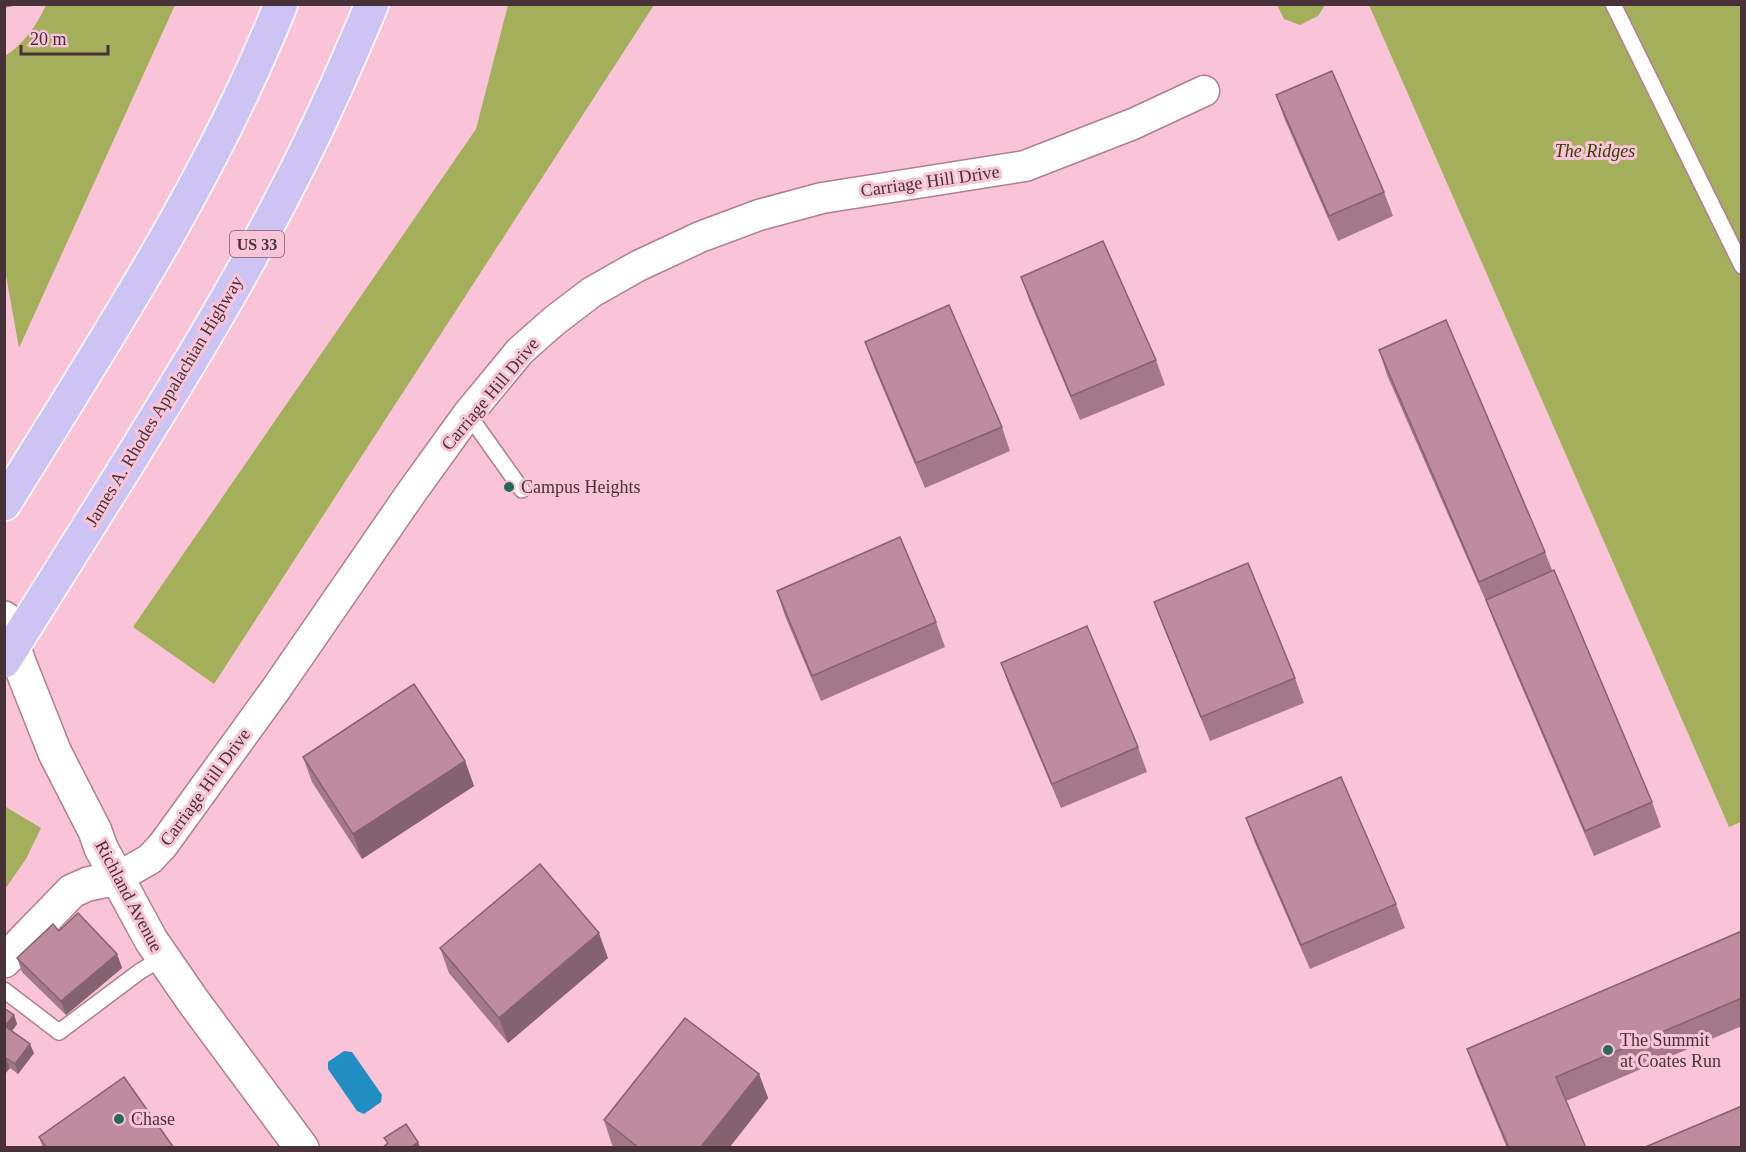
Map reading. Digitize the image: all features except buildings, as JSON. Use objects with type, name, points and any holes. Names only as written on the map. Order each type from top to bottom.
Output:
[{"type":"highway","points":[[4,504],[107,337],[213,154],[261,55],[281,4]]},
{"type":"highway","name":"James A. Rhodes Appalachian Highway","points":[[4,661],[228,297],[280,202],[329,104],[372,4]]},
{"type":"main road","name":"Richland Avenue","points":[[4,618],[55,753],[117,878],[162,958],[302,1148]]},
{"type":"main road","points":[[4,961],[72,891],[88,884],[117,878]]},
{"type":"street","name":"Carriage Hill Drive","points":[[117,878],[150,859],[163,845],[276,689],[468,414],[520,351],[592,292],[613,279],[699,237],[759,215],[822,198],[1025,166],[1133,124],[1204,91]]},
{"type":"lane","points":[[1613,4],[1742,266]]},
{"type":"lane","points":[[468,414],[522,490]]},
{"type":"lane","points":[[4,990],[59,1032],[139,972],[162,958]]},
{"type":"green space","points":[[1325,4],[1318,16],[1300,25],[1284,19],[1277,5]]},
{"type":"green space","points":[[46,5],[175,5],[19,348],[5,270],[5,56],[29,34]]},
{"type":"green space","points":[[508,5],[654,5],[214,684],[133,627],[476,129]]},
{"type":"green space","name":"The Ridges","points":[[1369,5],[1741,5],[1741,822],[1729,827]]},
{"type":"green space","points":[[6,807],[41,828],[26,859],[5,889],[4,809]]},
{"type":"water","points":[[344,1051],[352,1052],[382,1095],[381,1102],[364,1114],[357,1111],[328,1069],[328,1062]]},
{"type":"place","name":"Campus Heights","points":[[509,487]]},
{"type":"place","name":"The Summit at Coates Run","points":[[1608,1050]]},
{"type":"place","name":"Chase","points":[[119,1119]]}]
